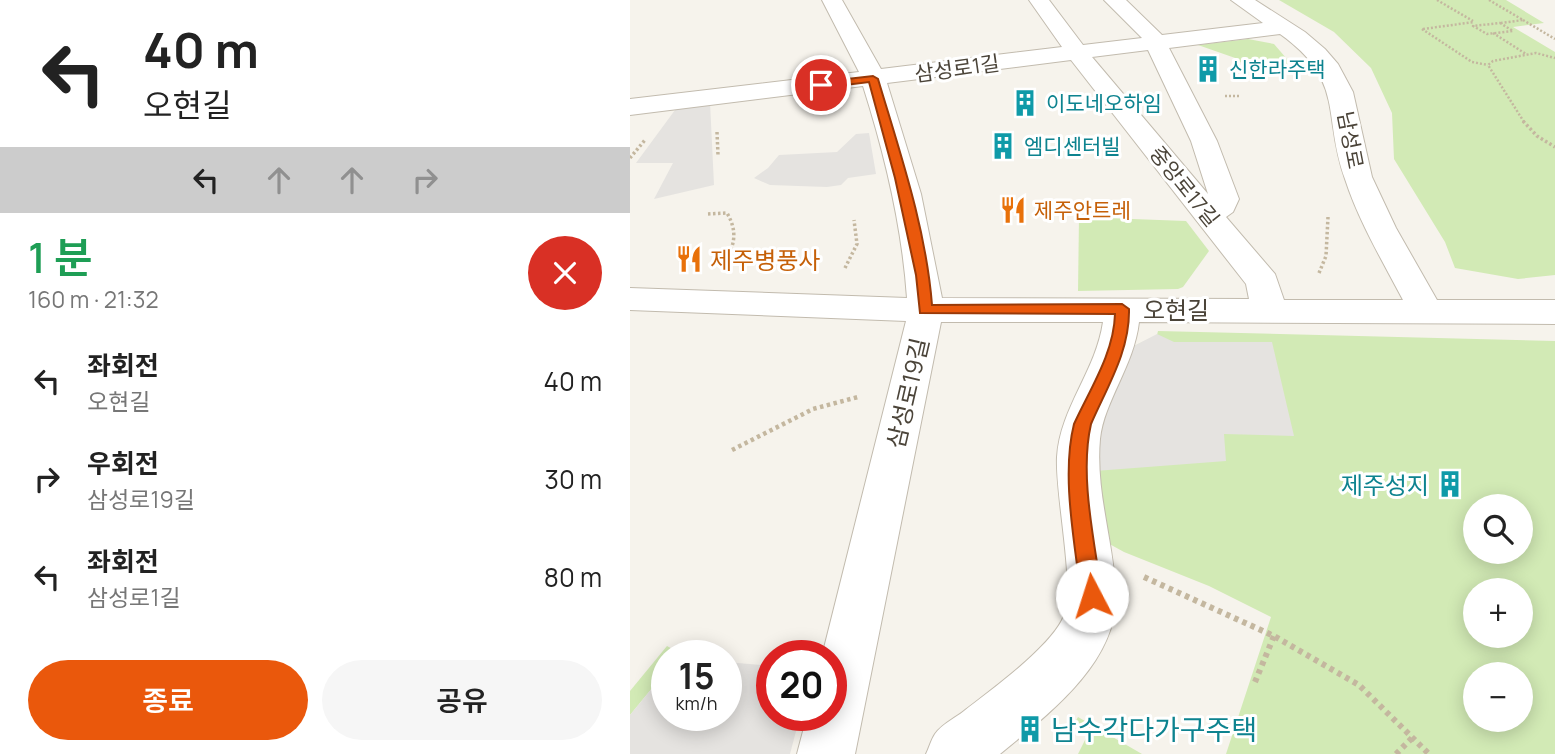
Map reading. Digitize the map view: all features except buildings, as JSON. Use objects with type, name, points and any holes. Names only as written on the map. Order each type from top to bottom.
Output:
[{"type":"street","name":"삼성로19길","points":[[826,754],[926,310],[923,275],[904,190],[873,79],[832,0]]},
{"type":"street","name":"중앙로17길","points":[[1039,0],[1078,53],[1263,282],[1269,310]]},
{"type":"street","points":[[1114,0],[1151,34],[1204,141],[1224,199],[1222,206],[1208,215]]},
{"type":"street","name":"남성로","points":[[1241,0],[1312,48],[1331,71],[1349,119],[1350,150],[1359,178],[1426,311]]},
{"type":"street","name":"삼성로1길","points":[[630,107],[1284,27]]},
{"type":"street","name":"오현길","points":[[630,299],[926,310],[1555,312]]},
{"type":"street","points":[[955,754],[1026,695],[1073,651],[1090,617],[1092,596],[1080,504],[1079,436],[1116,350],[1122,332],[1122,309]]},
{"type":"path","points":[[1437,0],[1480,25]]},
{"type":"path","points":[[1489,0],[1555,39]]},
{"type":"path","points":[[1500,23],[1513,31],[1487,34],[1473,26],[1523,20]]},
{"type":"path","points":[[1474,22],[1422,29],[1472,62],[1488,65],[1493,61],[1541,53],[1555,58]]},
{"type":"path","points":[[1493,33],[1527,54]]},
{"type":"path","points":[[1488,65],[1515,113],[1527,128],[1555,147]]},
{"type":"path","points":[[1317,279],[1326,256],[1329,204]]},
{"type":"path","points":[[695,302],[732,251],[736,239],[732,221],[727,213],[708,214]]},
{"type":"path","points":[[732,450],[791,418],[833,402],[908,392]]},
{"type":"path","points":[[1141,576],[1274,636],[1359,685],[1429,754]]},
{"type":"path","points":[[1255,682],[1274,636]]},
{"type":"path","points":[[1396,754],[1413,737]]},
{"type":"green space","points":[[1279,0],[1506,0],[1544,23],[1513,27],[1555,52],[1555,275],[1518,279],[1455,268],[1445,242],[1394,159],[1392,113],[1371,68],[1334,32]]},
{"type":"green space","points":[[1248,39],[1274,44],[1293,66],[1245,68],[1238,59],[1198,45]]},
{"type":"green space","points":[[1079,217],[1186,221],[1209,251],[1183,287],[1178,289],[1078,291]]},
{"type":"green space","name":"제주성지","points":[[1158,331],[1555,341],[1555,754],[1226,754],[1271,617],[1209,586],[1124,552],[1104,541],[1095,471],[1130,348],[1157,335]]},
{"type":"green space","points":[[651,665],[651,689],[630,715],[630,691]]},
{"type":"green space","points":[[1078,717],[1142,754],[1078,754],[1088,734],[1073,726]]},
{"type":"shaded area","points":[[710,102],[714,185],[654,199],[673,163],[636,163],[678,106]]},
{"type":"shaded area","points":[[869,133],[876,174],[848,178],[841,185],[827,187],[770,185],[754,178],[768,168],[779,155],[837,152],[856,134]]},
{"type":"shaded area","points":[[1157,334],[1174,342],[1272,342],[1294,436],[1224,434],[1226,461],[1095,471],[1094,447],[1130,348]]},
{"type":"shaded area","points":[[742,663],[756,665],[756,731],[796,731],[790,754],[630,754],[630,715],[651,689],[651,731],[742,731]]},
{"type":"place","name":"신한라주택","points":[[1208,69]]},
{"type":"place","name":"이도네오하임","points":[[1025,103]]},
{"type":"place","name":"엠디센터빌","points":[[1003,146]]},
{"type":"place","name":"제주안트레","points":[[1013,210]]},
{"type":"place","name":"제주병풍사","points":[[689,259]]},
{"type":"place","name":"제주성지","points":[[1450,484]]},
{"type":"place","name":"남수각다가구주택","points":[[1030,729]]},
{"type":"route","points":[[821,85],[873,79],[901,178],[923,275],[926,310],[1122,309],[1122,332],[1116,350],[1079,436],[1080,504],[1092,596]]}]
